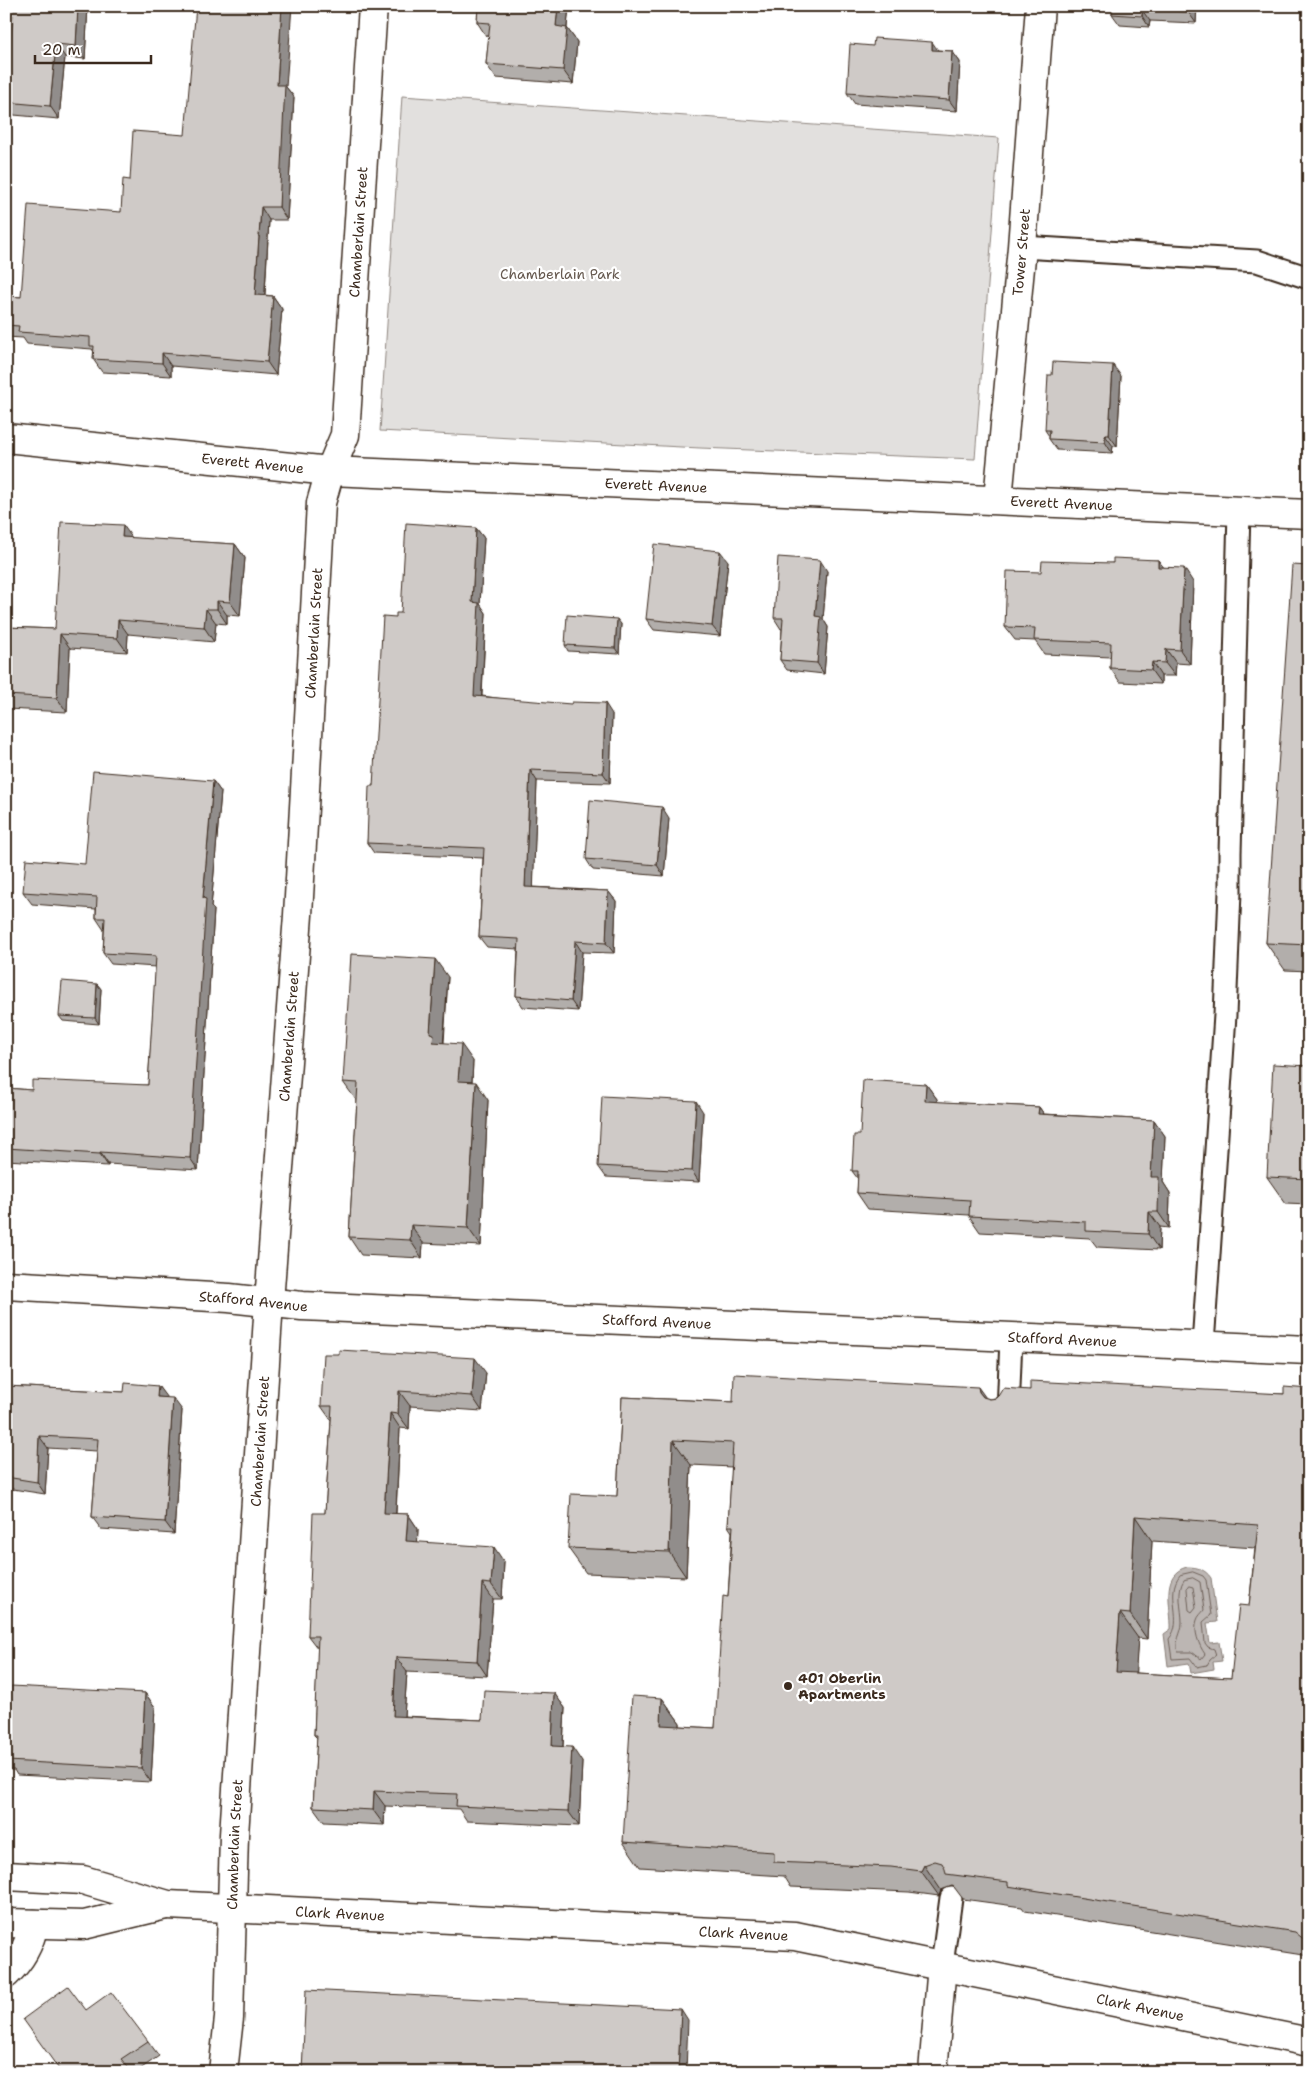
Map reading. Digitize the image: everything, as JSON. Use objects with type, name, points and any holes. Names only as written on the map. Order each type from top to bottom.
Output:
[{"type":"street","name":"Chamberlain Street","points":[[223,2072],[229,2018],[234,1835],[269,1302],[298,915],[321,502],[330,471],[346,435],[373,6]]},
{"type":"street","name":"Tower Street","points":[[998,499],[1022,247],[1040,6]]},
{"type":"street","name":"Everett Avenue","points":[[6,438],[330,471],[1309,514]]},
{"type":"street","name":"Stafford Avenue","points":[[6,1285],[269,1302],[302,1306],[1309,1350]]},
{"type":"street","name":"Clark Avenue","points":[[6,1876],[83,1880],[168,1905],[795,1936],[1309,2042]]},
{"type":"street","name":"Clark Avenue","points":[[6,1922],[84,1925],[168,1905]]},
{"type":"street","points":[[6,1974],[18,1963],[31,1939],[34,1924]]},
{"type":"street","points":[[933,2072],[942,1965]]},
{"type":"lane","points":[[1022,247],[1257,261],[1309,278]]},
{"type":"lane","points":[[1204,1345],[1226,1015],[1239,511]]},
{"type":"lane","points":[[1008,1412],[1011,1338]]},
{"type":"lane","points":[[942,1965],[951,1898]]},
{"type":"green space","name":"Chamberlain Park","points":[[402,96],[999,138],[975,459],[700,448],[380,431]]},
{"type":"water","points":[[1187,1567],[1200,1569],[1211,1578],[1217,1622],[1207,1623],[1210,1643],[1219,1642],[1222,1661],[1213,1662],[1214,1669],[1191,1673],[1189,1663],[1168,1666],[1164,1634],[1171,1629],[1170,1584],[1178,1571]]},
{"type":"building","points":[[12,6],[78,6],[76,46],[56,44],[50,106],[6,102],[13,15],[11,15]]},
{"type":"building","points":[[196,6],[282,6],[277,85],[285,85],[279,207],[261,207],[255,295],[273,296],[267,362],[162,353],[162,363],[93,359],[94,346],[90,346],[90,337],[18,332],[19,326],[6,325],[6,296],[21,297],[28,205],[121,212],[123,179],[130,180],[133,131],[185,135]]},
{"type":"building","points":[[478,6],[558,6],[556,26],[567,28],[563,70],[486,64],[490,23],[477,22]]},
{"type":"building","points":[[1113,6],[1189,6],[1188,12],[1142,10],[1142,16],[1112,14]]},
{"type":"building","points":[[874,38],[932,42],[932,50],[952,51],[949,100],[847,93],[850,44],[873,46]]},
{"type":"building","points":[[1053,362],[1113,365],[1109,435],[1105,435],[1105,442],[1049,439],[1050,430],[1045,430],[1048,375],[1052,375]]},
{"type":"building","points":[[61,522],[123,525],[122,537],[235,544],[230,602],[217,601],[217,609],[206,609],[204,627],[118,620],[117,638],[60,634],[57,698],[6,695],[6,627],[55,629]]},
{"type":"building","points":[[406,523],[476,528],[472,602],[479,603],[474,696],[571,704],[572,702],[605,703],[603,773],[530,770],[525,887],[608,891],[606,943],[575,941],[571,1001],[516,996],[519,939],[479,937],[484,848],[367,843],[369,786],[373,786],[383,616],[396,617],[396,613],[401,613]]},
{"type":"building","points":[[654,544],[720,551],[712,626],[646,619]]},
{"type":"building","points":[[778,557],[820,560],[815,616],[821,617],[817,663],[780,660],[783,618],[774,618]]},
{"type":"building","points":[[1113,558],[1158,560],[1158,567],[1184,568],[1180,650],[1166,649],[1165,663],[1152,662],[1151,670],[1110,668],[1111,643],[1034,640],[1035,628],[1005,627],[1007,571],[1041,572],[1042,561],[1113,563]]},
{"type":"building","points":[[1292,565],[1309,566],[1309,945],[1266,943]]},
{"type":"building","points":[[567,615],[617,619],[615,648],[565,645]]},
{"type":"building","points":[[93,771],[213,781],[203,898],[206,899],[190,1158],[6,1148],[6,1088],[32,1090],[32,1080],[148,1085],[156,956],[103,953],[105,918],[96,918],[97,897],[23,892],[26,859],[85,864]]},
{"type":"building","points":[[590,800],[662,807],[657,865],[586,859]]},
{"type":"building","points":[[351,954],[435,959],[430,1033],[434,1034],[433,1042],[461,1044],[458,1081],[476,1082],[468,1228],[411,1225],[410,1240],[349,1237],[358,1083],[343,1082]]},
{"type":"building","points":[[62,981],[97,984],[95,1018],[59,1016]]},
{"type":"building","points":[[1273,1064],[1309,1066],[1309,1179],[1267,1177]]},
{"type":"building","points":[[863,1080],[926,1084],[925,1101],[1039,1107],[1038,1114],[1154,1120],[1151,1177],[1159,1177],[1158,1212],[1149,1212],[1148,1234],[1086,1231],[1086,1222],[969,1216],[970,1200],[857,1193],[858,1171],[852,1171],[854,1135],[860,1135]]},
{"type":"building","points":[[602,1096],[696,1101],[692,1171],[598,1166]]},
{"type":"building","points":[[339,1350],[475,1358],[472,1396],[399,1391],[398,1414],[390,1413],[384,1513],[408,1514],[406,1541],[494,1547],[491,1584],[482,1583],[477,1661],[396,1657],[393,1716],[482,1720],[484,1690],[554,1693],[552,1746],[572,1747],[568,1811],[456,1806],[457,1794],[374,1791],[373,1810],[313,1807],[317,1735],[314,1735],[318,1636],[308,1636],[313,1513],[325,1513],[332,1406],[321,1406],[324,1354],[339,1354]]},
{"type":"building","points":[[734,1374],[978,1387],[983,1397],[990,1399],[997,1398],[1003,1388],[1030,1390],[1030,1381],[1284,1394],[1284,1387],[1309,1389],[1309,1942],[1295,1932],[1008,1886],[1008,1882],[946,1874],[942,1863],[935,1861],[924,1865],[921,1871],[891,1867],[774,1862],[774,1852],[623,1842],[632,1696],[662,1698],[661,1725],[715,1728],[723,1596],[728,1597],[733,1526],[728,1526],[733,1443],[673,1440],[669,1552],[568,1548],[571,1494],[617,1496],[622,1397],[733,1402]],"holes":[[[1135,1516],[1258,1525],[1249,1606],[1239,1605],[1231,1678],[1116,1672],[1120,1613],[1130,1614]]]},
{"type":"building","points":[[125,1383],[158,1386],[157,1397],[173,1398],[165,1522],[92,1517],[98,1439],[39,1436],[37,1482],[6,1477],[6,1386],[124,1392]]},
{"type":"building","points":[[11,1686],[145,1693],[141,1768],[7,1761],[6,1693],[11,1693]]},
{"type":"building","points":[[68,1986],[86,2010],[111,1992],[148,2041],[121,2059],[132,2072],[61,2072],[23,2019]]},
{"type":"building","points":[[306,1990],[681,2009],[678,2072],[302,2072]]},
{"type":"place","name":"401 Oberlin Apartments","points":[[788,1686]]}]
